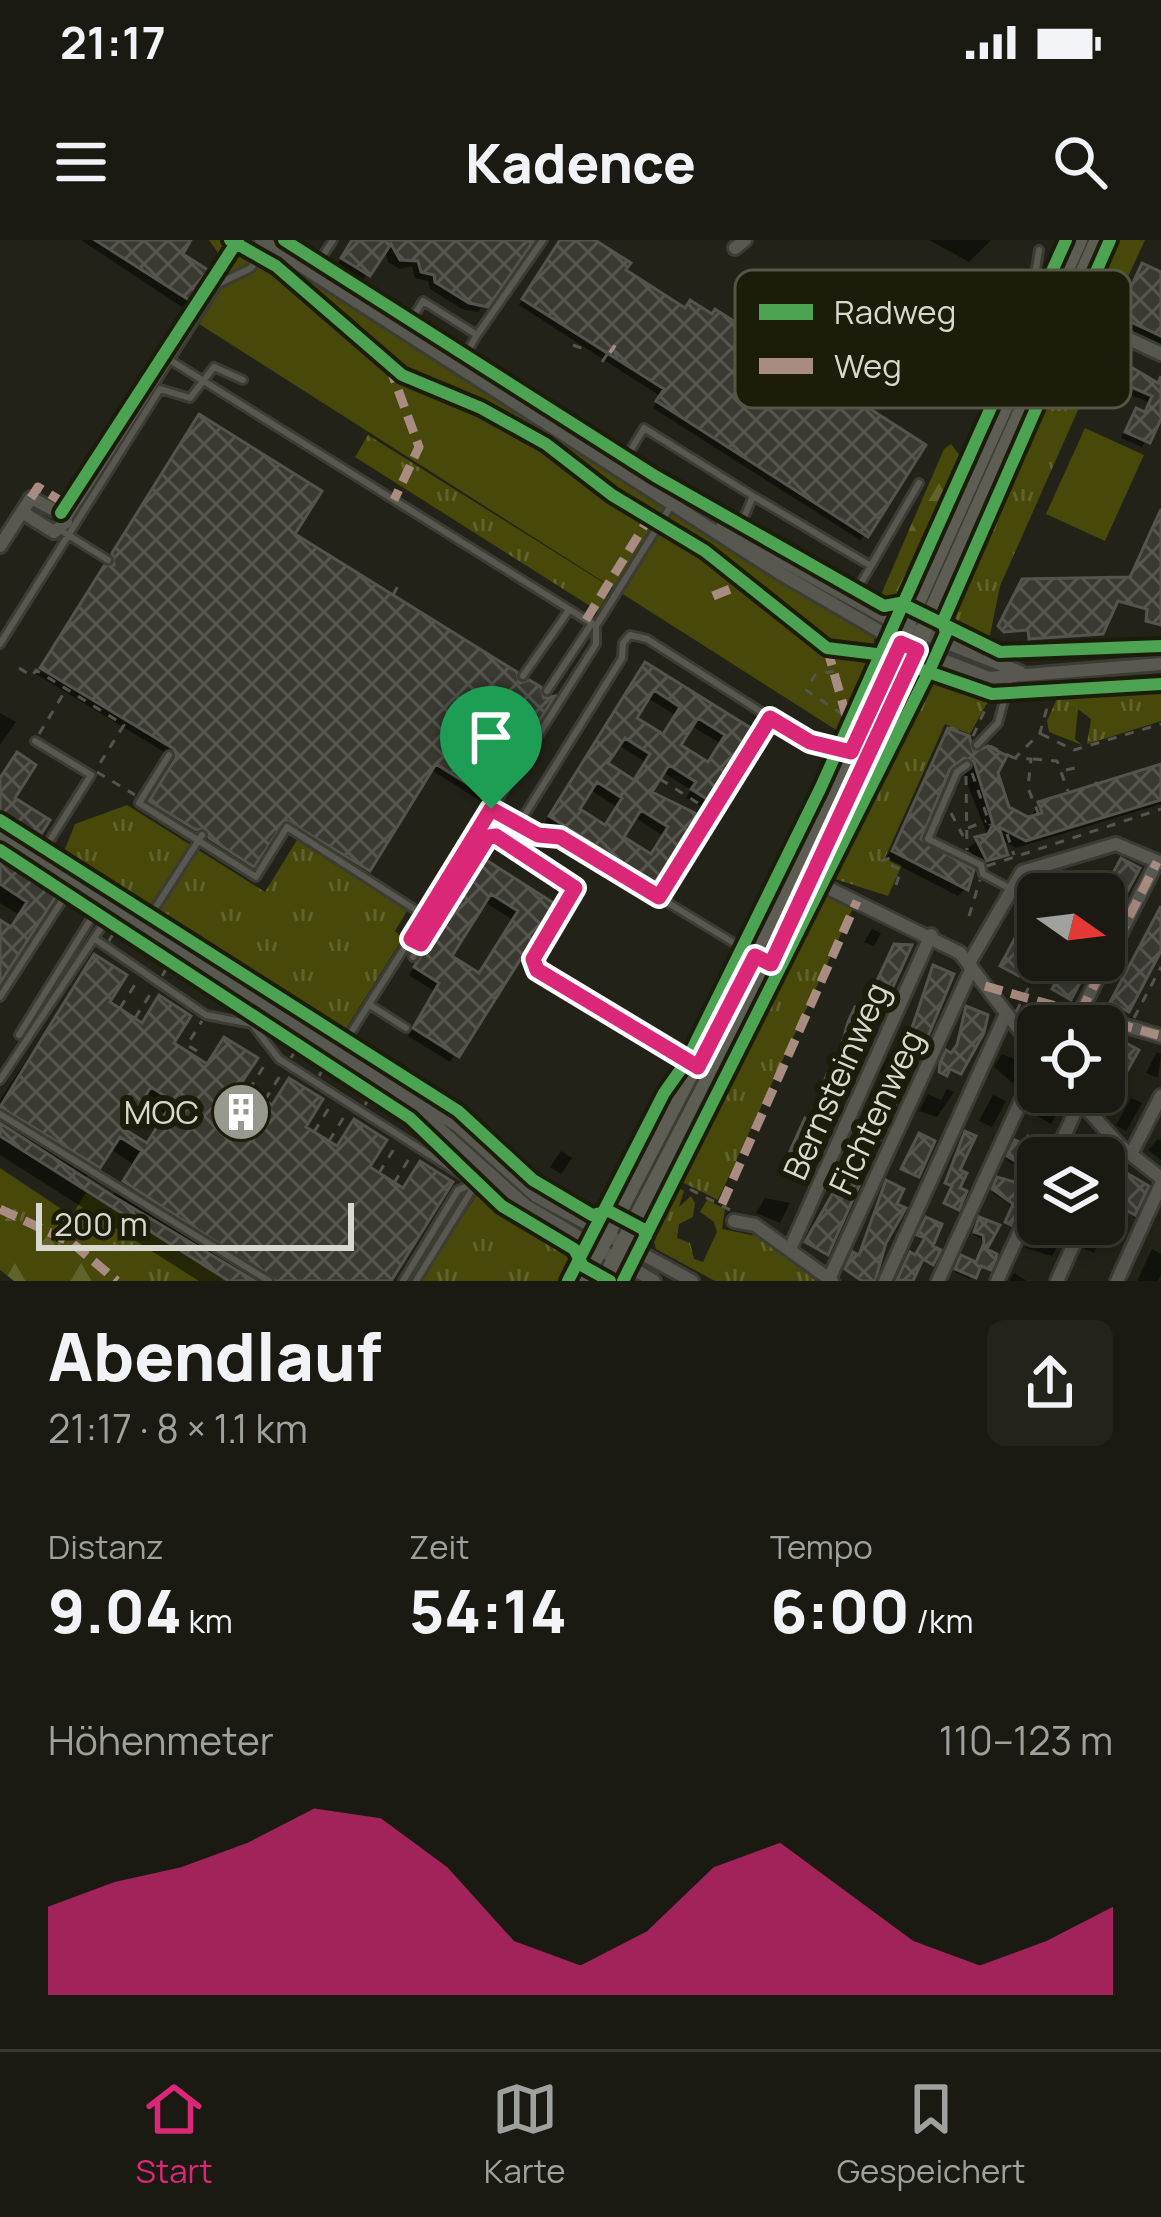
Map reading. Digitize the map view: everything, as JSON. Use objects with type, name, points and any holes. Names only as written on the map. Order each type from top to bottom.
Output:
[{"type":"main road","points":[[1070,270],[1079,240]]},
{"type":"main road","points":[[1080,270],[1098,240]]},
{"type":"main road","points":[[604,1281],[612,1248],[698,1067],[812,880],[1014,408]]},
{"type":"main road","points":[[583,1281],[612,1248],[763,960],[851,752],[912,639]]},
{"type":"street","points":[[264,242],[704,520],[764,563],[974,674],[1010,678],[1161,664]]},
{"type":"street","points":[[1131,340],[1161,355]]},
{"type":"street","points":[[0,546],[6,525],[31,498],[64,515],[65,529],[54,532],[22,512]]},
{"type":"street","points":[[704,520],[852,598],[912,639],[1028,674]]},
{"type":"street","points":[[0,834],[332,1058],[396,1090],[483,1173],[526,1206],[692,1281]]},
{"type":"street","points":[[1009,888],[1022,872],[1116,844],[1159,862],[1080,1013],[1161,1036]]},
{"type":"street","points":[[812,880],[931,935],[970,966],[1017,1028]]},
{"type":"street","name":"Fichtenweg","points":[[831,1280],[1009,888]]},
{"type":"street","name":"Bernsteinweg","points":[[790,1249],[931,935]]},
{"type":"street","points":[[885,1281],[1006,1014]]},
{"type":"street","points":[[1117,1281],[1161,1181],[1125,1150],[1161,1096]]},
{"type":"street","points":[[938,1281],[1017,1110]]},
{"type":"street","points":[[1091,1113],[1113,1137]]},
{"type":"street","points":[[734,1221],[755,1225],[831,1280]]},
{"type":"street","points":[[997,1281],[1017,1238]]},
{"type":"street","points":[[1057,1281],[1074,1245]]},
{"type":"street","points":[[612,1248],[654,1281]]},
{"type":"lane","points":[[312,272],[332,240]]},
{"type":"lane","points":[[459,366],[543,240]]},
{"type":"lane","points":[[0,644],[65,529],[218,284],[251,268],[264,242]]},
{"type":"lane","points":[[1036,270],[1039,250]]},
{"type":"lane","points":[[404,331],[422,302],[478,335]]},
{"type":"lane","points":[[170,359],[594,625]]},
{"type":"lane","points":[[65,529],[160,389],[190,398],[214,367],[243,380]]},
{"type":"lane","points":[[620,468],[644,428],[871,566]]},
{"type":"lane","points":[[852,598],[919,482]]},
{"type":"lane","points":[[736,534],[753,496]]},
{"type":"lane","points":[[547,691],[674,501]]},
{"type":"lane","points":[[65,529],[108,560]]},
{"type":"lane","points":[[524,676],[569,609]]},
{"type":"lane","points":[[332,1058],[596,644],[594,625]]},
{"type":"lane","points":[[518,824],[622,658],[622,643],[630,635],[647,639],[810,742],[851,752]]},
{"type":"lane","points":[[976,741],[998,723],[1010,678]]},
{"type":"lane","points":[[659,897],[770,718]]},
{"type":"lane","points":[[35,741],[93,773],[38,859]]},
{"type":"lane","points":[[169,755],[139,803],[256,877],[287,827],[425,912]]},
{"type":"lane","points":[[966,767],[957,772],[928,839],[1009,888]]},
{"type":"lane","points":[[491,809],[538,835],[560,837],[763,960]]},
{"type":"lane","points":[[478,830],[496,836],[575,888],[533,959],[537,970],[698,1067]]},
{"type":"lane","points":[[412,957],[488,837]]},
{"type":"lane","points":[[143,927],[200,838]]},
{"type":"lane","points":[[0,997],[74,882]]},
{"type":"lane","points":[[0,1080],[95,938],[108,904]]},
{"type":"lane","points":[[19,1035],[108,904]]},
{"type":"lane","points":[[95,938],[206,1015],[252,1024],[287,1064],[417,1147],[483,1173]]},
{"type":"lane","points":[[411,939],[421,944]]},
{"type":"lane","points":[[370,1005],[406,1028]]},
{"type":"lane","points":[[0,1114],[268,1281]]},
{"type":"lane","points":[[403,1281],[458,1190],[483,1173]]},
{"type":"lane","points":[[416,1281],[483,1173]]},
{"type":"path","points":[[573,345],[589,350]]},
{"type":"path","points":[[602,362],[613,348],[620,365]]},
{"type":"path","points":[[393,595],[398,586]]},
{"type":"path","points":[[19,668],[32,676],[36,670],[124,725],[93,773],[141,799]]},
{"type":"path","points":[[834,671],[815,675],[806,690],[842,714]]},
{"type":"path","points":[[1015,758],[1040,733],[1054,694],[1051,673]]},
{"type":"path","points":[[35,741],[67,688]]},
{"type":"path","points":[[976,741],[992,694]]},
{"type":"path","points":[[1068,790],[1063,768],[1074,750],[1161,724]]},
{"type":"path","points":[[950,727],[1015,758],[1079,767]]},
{"type":"path","points":[[1040,733],[1074,750]]},
{"type":"path","points":[[1083,738],[1085,746]]},
{"type":"path","points":[[1031,759],[1028,788],[1037,800],[1039,815]]},
{"type":"path","points":[[964,838],[966,767]]},
{"type":"path","points":[[966,767],[975,776],[988,822],[966,828]]},
{"type":"path","points":[[660,779],[713,813]]},
{"type":"path","points":[[944,800],[964,838],[969,860]]},
{"type":"path","points":[[986,866],[1161,809]]},
{"type":"path","points":[[1106,819],[1108,826]]},
{"type":"path","points":[[1126,820],[1128,847]]},
{"type":"path","points":[[1007,834],[1015,857]]},
{"type":"path","points":[[1046,836],[1048,844]]},
{"type":"path","points":[[896,885],[901,870],[882,861],[898,855]]},
{"type":"path","points":[[969,916],[979,880]]},
{"type":"path","points":[[106,946],[117,927]]},
{"type":"path","points":[[1130,1025],[1161,967]]},
{"type":"path","points":[[119,1008],[143,972]]},
{"type":"path","points":[[1024,998],[1032,981]]},
{"type":"path","points":[[197,1051],[187,1045],[206,1015]]},
{"type":"path","points":[[265,1100],[299,1044]]},
{"type":"path","points":[[249,1090],[273,1053]]},
{"type":"path","points":[[315,1082],[332,1058]]},
{"type":"path","points":[[360,1112],[372,1093]]},
{"type":"path","points":[[314,1132],[336,1096]]},
{"type":"path","points":[[329,1141],[351,1106]]},
{"type":"path","points":[[379,1173],[401,1137]]},
{"type":"path","points":[[394,1183],[417,1147]]},
{"type":"path","points":[[674,1181],[731,1208],[734,1221]]},
{"type":"green space","points":[[209,240],[247,240],[874,638],[875,662],[844,735],[199,324],[230,270]]},
{"type":"green space","points":[[1114,240],[1145,240],[1131,270],[1100,270]]},
{"type":"green space","points":[[1039,408],[1079,408],[1000,586],[988,645],[952,628],[948,619]]},
{"type":"green space","points":[[1085,428],[1144,455],[1105,541],[1046,514]]},
{"type":"green space","points":[[368,435],[612,588],[598,611],[355,457]]},
{"type":"green space","points":[[951,444],[961,457],[898,597],[883,601],[880,597],[944,449]]},
{"type":"green space","points":[[933,675],[987,695],[988,701],[970,734],[945,724],[885,858],[902,865],[888,896],[835,879],[832,872],[855,823],[925,679]]},
{"type":"green space","points":[[1161,687],[1161,721],[1087,744],[1091,719],[1078,709],[1075,739],[1082,745],[1049,732],[1047,721],[1058,696]]},
{"type":"green space","points":[[127,805],[265,892],[297,840],[407,911],[395,931],[403,938],[342,1035],[62,856],[75,824]]},
{"type":"green space","points":[[825,896],[853,908],[718,1200],[678,1180]]},
{"type":"green space","points":[[0,1168],[66,1212],[74,1212],[87,1191],[229,1281],[73,1281],[0,1234]]},
{"type":"green space","points":[[674,1185],[684,1191],[679,1207],[691,1196],[695,1203],[693,1217],[679,1224],[677,1238],[690,1243],[694,1259],[703,1262],[717,1232],[714,1222],[700,1212],[707,1200],[725,1209],[722,1229],[761,1237],[816,1281],[715,1281],[656,1249],[651,1230]]},
{"type":"green space","points":[[481,1188],[518,1221],[569,1250],[573,1264],[563,1281],[421,1281]]},
{"type":"green space","points":[[0,1216],[37,1230],[112,1281],[14,1281],[0,1270]]},
{"type":"building","points":[[95,240],[191,240],[183,254],[211,272],[192,302]]},
{"type":"building","points":[[352,240],[534,240],[488,307],[469,303],[435,282],[434,275],[421,272],[418,261],[400,260],[391,244],[370,276],[341,258]]},
{"type":"building","points":[[560,240],[595,240],[631,263],[626,270],[685,308],[690,300],[735,322],[735,408],[869,408],[926,445],[868,537],[656,401],[664,389],[522,299]]},
{"type":"building","points":[[1142,263],[1161,272],[1161,336],[1131,322],[1131,287]]},
{"type":"building","points":[[1131,367],[1158,383],[1161,376],[1161,419],[1150,443],[1125,432],[1136,408],[1145,412],[1152,396],[1131,387]]},
{"type":"building","points":[[199,414],[322,491],[295,534],[517,672],[520,683],[529,680],[541,687],[544,698],[555,696],[490,798],[436,764],[370,871],[286,820],[254,867],[209,838],[205,828],[196,830],[149,801],[176,758],[174,749],[40,668],[104,566],[114,565],[112,553]]},
{"type":"building","points":[[1161,509],[1161,625],[1146,621],[1147,609],[1118,601],[1103,634],[1029,639],[1028,630],[1004,632],[998,626],[1022,579],[1130,577]]},
{"type":"building","points":[[645,662],[754,730],[710,801],[691,789],[696,782],[669,765],[652,792],[701,816],[657,884],[549,816]],"holes":[[[654,690],[680,707],[663,734],[637,718]],[[698,718],[725,735],[708,762],[681,745]],[[625,738],[650,754],[634,780],[608,763]],[[597,782],[622,798],[605,825],[580,809]],[[641,810],[668,827],[651,854],[624,837]]]},
{"type":"building","points":[[948,728],[969,736],[974,752],[988,746],[1007,756],[998,773],[1009,807],[1028,817],[1042,813],[1038,802],[1161,764],[1161,800],[1026,841],[999,827],[1008,855],[987,861],[975,837],[988,834],[993,824],[974,762],[964,758],[950,769],[921,839],[974,870],[968,890],[892,851]]},
{"type":"building","points":[[17,752],[36,765],[15,798],[50,820],[40,836],[0,811],[0,778]]},
{"type":"building","points":[[0,855],[58,893],[0,983],[0,920],[11,927],[27,902],[0,884]]},
{"type":"building","points":[[483,858],[555,904],[459,1057],[413,1028],[439,983],[414,967]],"holes":[[[491,894],[518,911],[479,973],[452,956]]]},
{"type":"building","points":[[1121,858],[1140,868],[1125,896],[1125,873],[1113,873]]},
{"type":"building","points":[[1161,906],[1161,951],[1129,1012],[1125,1005],[1110,1002]]},
{"type":"building","points":[[1017,934],[1017,975],[1000,966]]},
{"type":"building","points":[[894,944],[912,945],[804,1182],[790,1176],[799,1156],[790,1151],[805,1118],[812,1121],[827,1074],[837,1079],[850,1048],[842,1044],[848,1022],[855,1007],[863,1011]]},
{"type":"building","name":"MOC","points":[[94,954],[127,975],[110,1002],[142,1023],[159,995],[191,1016],[174,1043],[207,1064],[224,1037],[258,1058],[240,1085],[272,1105],[289,1078],[323,1099],[306,1127],[337,1146],[354,1119],[387,1140],[370,1167],[403,1188],[420,1161],[453,1182],[391,1281],[276,1281],[123,1181],[142,1151],[120,1137],[100,1168],[0,1107]],"holes":[[[151,1087],[173,1101],[147,1143],[124,1129]]]},
{"type":"building","points":[[933,965],[954,974],[926,1041],[910,1034]]},
{"type":"building","points":[[1056,981],[1081,981],[1071,1000],[1052,989]]},
{"type":"building","points":[[966,1006],[988,1015],[984,1033],[961,1074],[950,1069],[947,1076],[939,1072],[940,1063],[946,1050],[951,1053],[957,1045]]},
{"type":"building","points":[[1125,1043],[1139,1050],[1125,1075]]},
{"type":"building","points":[[882,1092],[898,1099],[878,1145],[864,1132]]},
{"type":"building","points":[[0,1123],[255,1281],[229,1281],[0,1136]]},
{"type":"building","points":[[965,1131],[976,1136],[960,1170],[967,1173],[960,1188],[967,1191],[959,1210],[944,1203],[952,1186],[945,1183]]},
{"type":"building","points":[[919,1133],[935,1141],[919,1177],[901,1169]]},
{"type":"building","points":[[1017,1141],[1017,1162],[1007,1156]]},
{"type":"building","points":[[1125,1172],[1149,1186],[1135,1215],[1125,1210]]},
{"type":"building","points":[[997,1177],[1017,1182],[1017,1211],[1011,1225],[1005,1222],[1013,1204],[992,1189]]},
{"type":"building","points":[[886,1180],[904,1189],[897,1204],[906,1208],[886,1243],[875,1281],[862,1281],[845,1269],[853,1252],[859,1255]]},
{"type":"building","points":[[848,1181],[859,1186],[828,1255],[805,1242],[833,1193],[841,1197]]},
{"type":"building","points":[[926,1217],[942,1224],[933,1246],[941,1250],[933,1265],[923,1259],[913,1281],[897,1280],[910,1252],[915,1255],[925,1238],[917,1235]]},
{"type":"building","points":[[979,1217],[1000,1225],[987,1249],[997,1254],[996,1259],[991,1270],[981,1266],[976,1278],[955,1269],[961,1255],[976,1262],[984,1243],[983,1235],[974,1232]]},
{"type":"marked path","points":[[389,365],[419,447],[394,500]]},
{"type":"marked path","points":[[31,498],[38,487],[74,509]]},
{"type":"marked path","points":[[586,620],[649,518]]},
{"type":"marked path","points":[[713,596],[745,583]]},
{"type":"marked path","points":[[827,648],[849,726]]},
{"type":"marked path","points":[[1084,1005],[1157,862]]},
{"type":"marked path","points":[[722,1204],[857,901]]},
{"type":"marked path","points":[[985,986],[1161,1036]]},
{"type":"marked path","points":[[0,1209],[72,1243],[117,1281]]},
{"type":"cycle path","points":[[230,240],[276,266],[402,375],[481,408],[546,444],[612,495],[705,551],[827,648],[876,654],[992,694],[1161,684]]},
{"type":"cycle path","points":[[61,513],[238,240]]},
{"type":"cycle path","points":[[284,240],[655,476],[884,606],[900,603],[1000,652],[1161,646]]},
{"type":"cycle path","points":[[1053,270],[1066,240]]},
{"type":"cycle path","points":[[1097,270],[1110,240]]},
{"type":"cycle path","points":[[568,1281],[664,1093],[686,1062],[821,787],[991,408]]},
{"type":"cycle path","points":[[623,1281],[929,671],[946,633],[943,621],[1036,408]]},
{"type":"cycle path","points":[[0,820],[458,1111],[533,1180],[592,1215],[609,1211],[643,1229],[646,1236]]},
{"type":"cycle path","points":[[0,850],[410,1118],[502,1206],[574,1249],[583,1266],[610,1281]]},
{"type":"place","name":"MOC","points":[[241,1112]]},
{"type":"route","points":[[901,643],[917,650],[771,964],[755,956],[698,1067],[537,970],[533,959],[575,888],[496,836],[488,837],[421,944],[411,939],[491,809],[538,835],[560,837],[659,897],[770,718],[816,745],[851,752],[901,643]]}]
